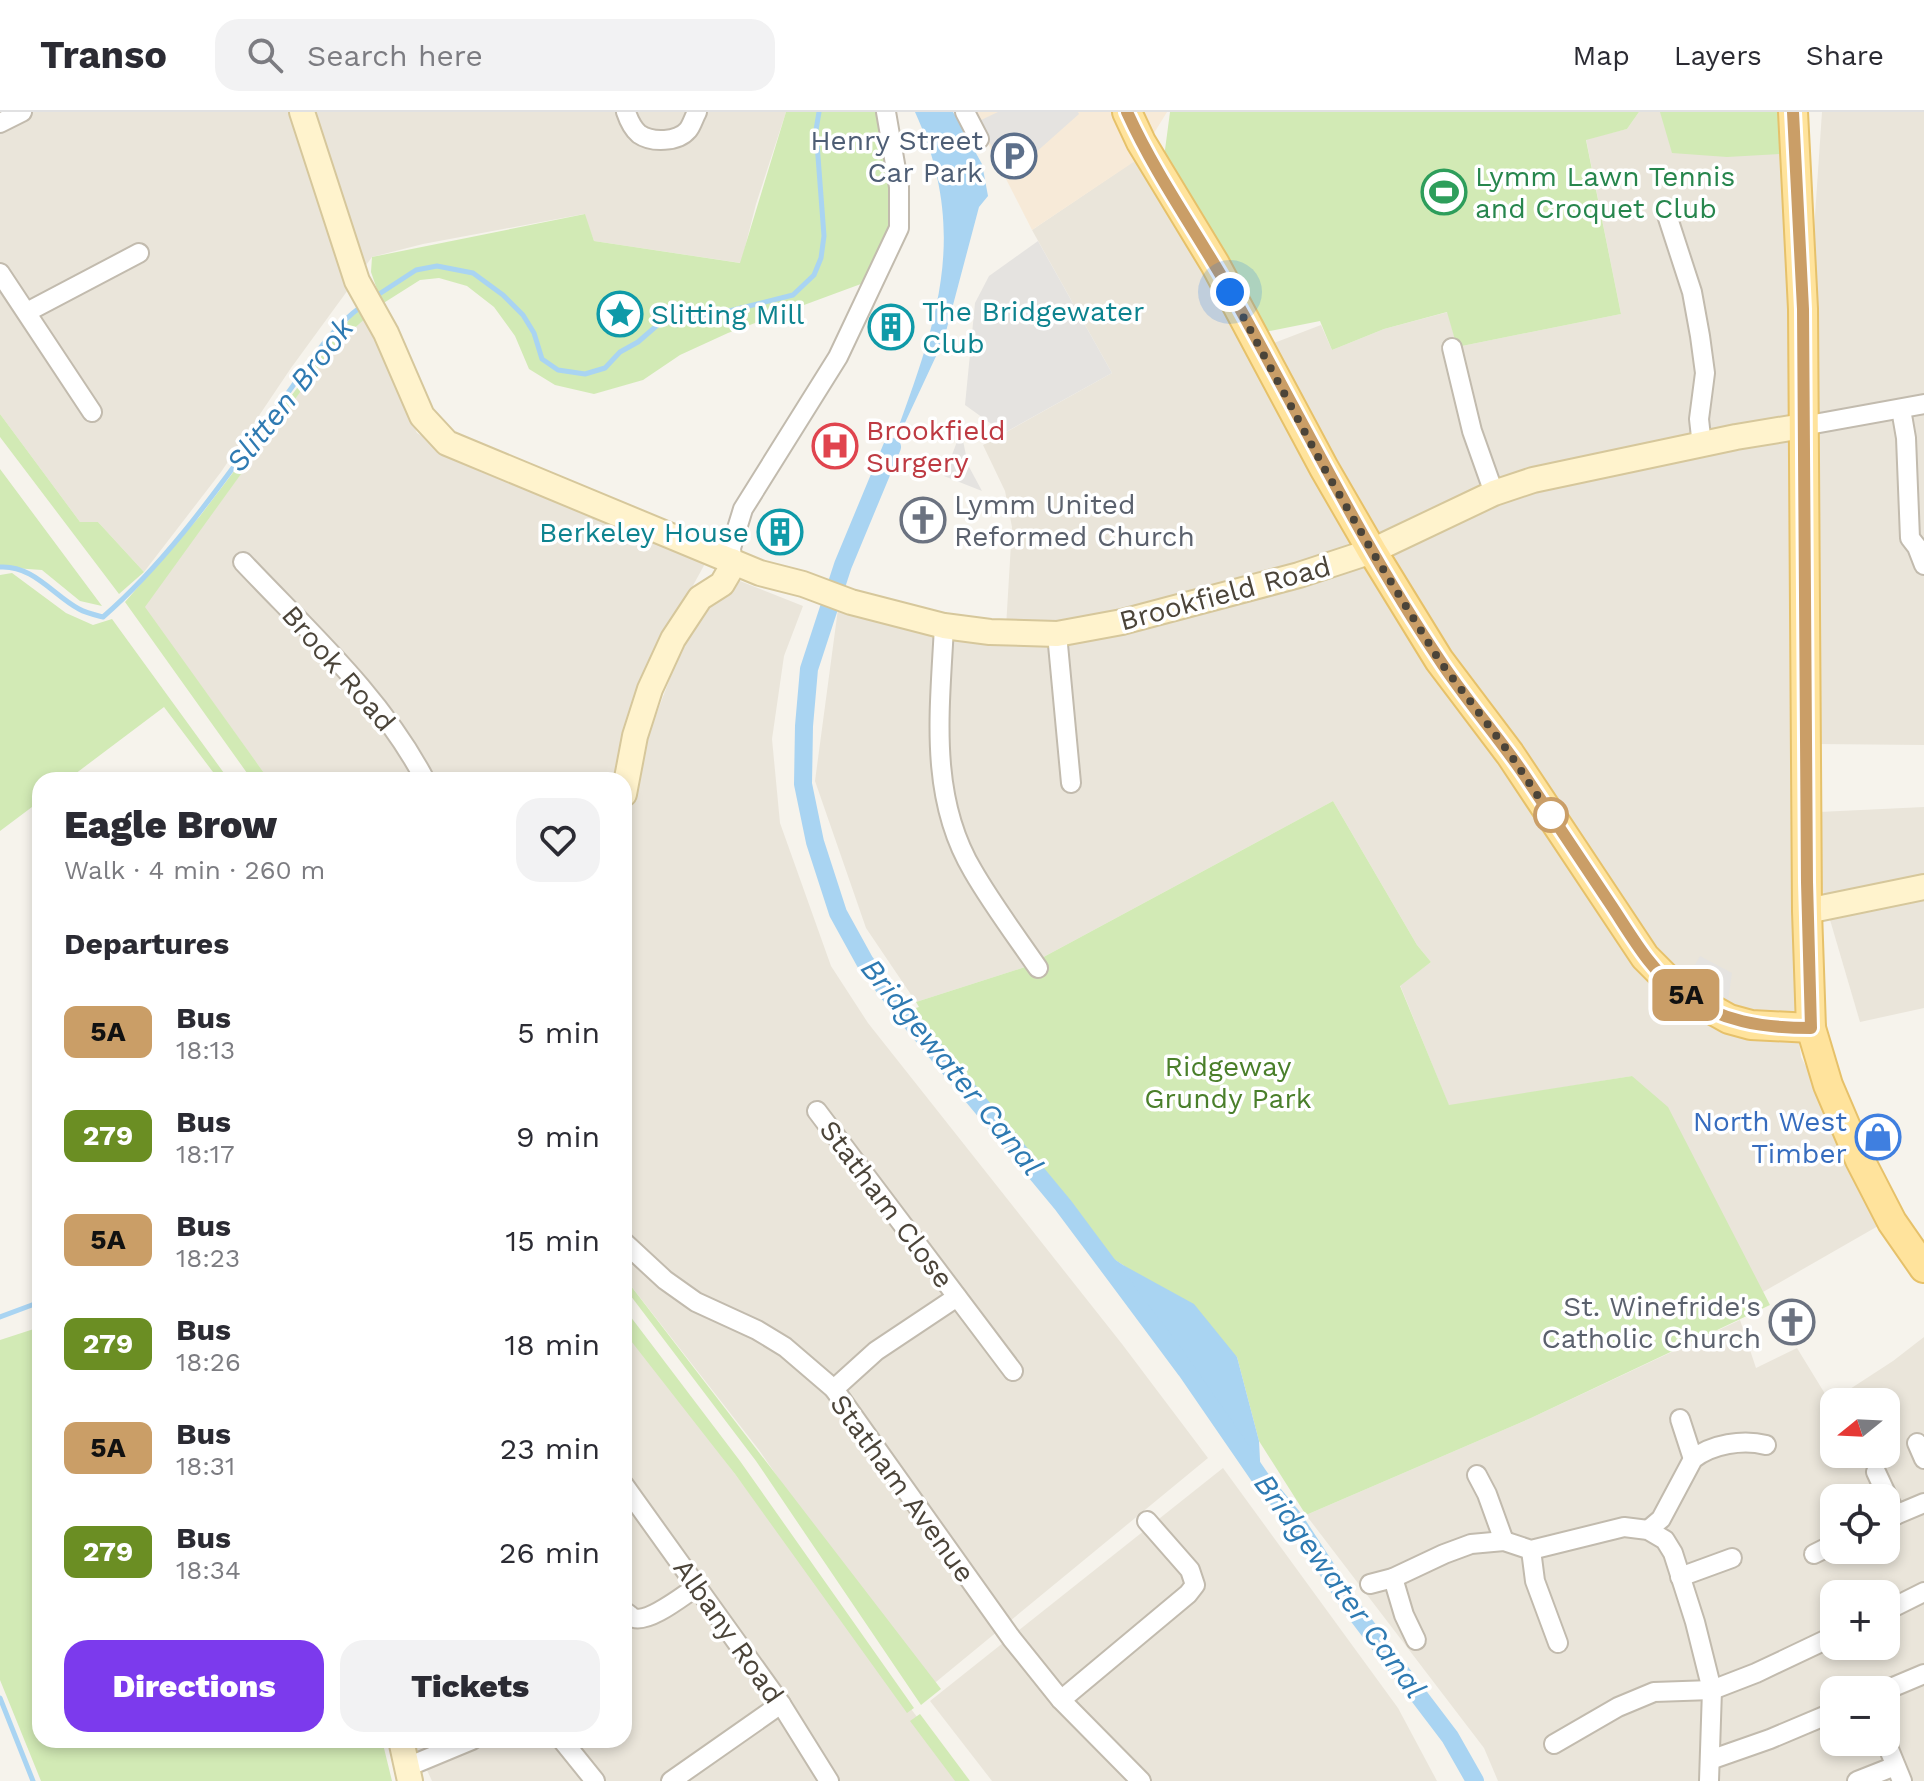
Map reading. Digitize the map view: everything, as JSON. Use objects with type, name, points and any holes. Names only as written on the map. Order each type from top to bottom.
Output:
[{"type":"main road","points":[[1127,112],[1141,142],[1215,264],[1372,551],[1439,660],[1510,754],[1645,957],[1679,991],[1729,1019],[1751,1025],[1811,1028]]},
{"type":"main road","points":[[1793,112],[1803,309],[1807,911],[1811,1028],[1828,1085],[1860,1160],[1892,1222],[1924,1268]]},
{"type":"street","points":[[0,123],[22,112]]},
{"type":"street","name":"Brookfield Road","points":[[302,112],[354,274],[386,333],[422,416],[447,443],[525,478],[760,573],[803,584],[851,602],[944,626],[990,632],[1057,634],[1122,622],[1271,583],[1372,551],[1494,493],[1579,470],[1803,426]]},
{"type":"street","points":[[626,112],[636,132],[644,137],[662,140],[681,136],[688,130],[697,112]]},
{"type":"street","points":[[628,772],[635,736],[650,689],[673,639],[700,598],[722,584],[729,572],[731,548],[743,509],[838,357],[899,228],[899,187],[886,112]]},
{"type":"street","points":[[965,112],[979,139]]},
{"type":"street","points":[[1666,212],[1692,292],[1700,336],[1705,373],[1699,419],[1702,446]]},
{"type":"street","points":[[27,312],[139,253]]},
{"type":"street","points":[[0,273],[92,412]]},
{"type":"street","points":[[1452,348],[1472,431],[1494,493]]},
{"type":"street","points":[[1803,426],[1924,404]]},
{"type":"street","points":[[1901,409],[1906,438],[1910,538],[1924,565]]},
{"type":"street","name":"Brook Road","points":[[243,562],[389,720],[420,772]]},
{"type":"street","points":[[944,626],[939,722],[940,771],[947,809],[971,870],[1038,968]]},
{"type":"street","points":[[1057,634],[1071,783]]},
{"type":"street","points":[[1807,911],[1924,887]]},
{"type":"street","name":"Statham Close","points":[[817,1111],[1013,1371]]},
{"type":"street","name":"Statham Avenue","points":[[632,1249],[665,1280],[696,1302],[757,1330],[785,1347],[834,1389],[1012,1639],[1061,1700],[1141,1781]]},
{"type":"street","name":"Statham Close","points":[[834,1389],[876,1351],[957,1297]]},
{"type":"street","points":[[1680,1419],[1693,1459]]},
{"type":"street","points":[[1648,1530],[1661,1519],[1693,1459],[1710,1449],[1732,1444],[1751,1441],[1766,1445]]},
{"type":"street","points":[[1876,1472],[1880,1484]]},
{"type":"street","points":[[1477,1475],[1504,1541]]},
{"type":"street","name":"Albany Road","points":[[632,1496],[781,1704],[829,1781]]},
{"type":"street","points":[[1900,1513],[1924,1503]]},
{"type":"street","points":[[1061,1700],[1198,1588],[1190,1570],[1147,1521]]},
{"type":"street","points":[[1370,1584],[1393,1578],[1456,1548],[1479,1542],[1504,1541],[1531,1550],[1616,1528],[1648,1530],[1665,1540],[1673,1553],[1712,1690],[1709,1781]]},
{"type":"street","points":[[1531,1550],[1535,1581],[1558,1643]]},
{"type":"street","points":[[1814,1554],[1820,1551]]},
{"type":"street","points":[[1680,1577],[1732,1558]]},
{"type":"street","points":[[1393,1578],[1404,1615],[1416,1640]]},
{"type":"street","points":[[632,1617],[653,1616],[698,1586]]},
{"type":"street","points":[[1900,1604],[1924,1592]]},
{"type":"street","points":[[1554,1744],[1618,1707],[1654,1692],[1712,1690],[1820,1643]]},
{"type":"street","points":[[1900,1684],[1924,1674]]},
{"type":"street","points":[[671,1781],[781,1704]]},
{"type":"street","points":[[1710,1760],[1820,1718]]},
{"type":"street","points":[[405,1748],[416,1773],[458,1748]]},
{"type":"street","points":[[568,1748],[595,1781]]},
{"type":"street","points":[[1857,1781],[1899,1773]]},
{"type":"shaded area","points":[[0,112],[786,112],[756,204],[741,263],[594,241],[584,214],[423,244],[372,257],[291,368],[221,472],[144,572],[98,522],[80,522],[0,414]]},
{"type":"shaded area","points":[[972,112],[1167,112],[1138,159],[1032,230]]},
{"type":"shaded area","name":"Henry Street Car Park","points":[[998,112],[1079,114],[1007,178],[979,121]]},
{"type":"shaded area","points":[[1639,112],[1787,112],[1795,1009],[1801,1057],[1885,1222],[1763,1292],[1632,1076],[1449,1106],[1400,985],[1431,962],[1417,945],[1333,801],[1025,967],[916,1002],[866,928],[815,781],[838,609],[1005,644],[1012,527],[1005,491],[983,445],[1112,373],[1032,230],[1140,157],[1253,351],[1321,325],[1332,350],[1384,329],[1448,312],[1457,347],[1621,314],[1586,139],[1627,129]]},
{"type":"shaded area","points":[[1822,112],[1924,112],[1924,745],[1816,744],[1809,304]]},
{"type":"shaded area","points":[[1038,241],[1112,373],[1004,433],[965,405],[975,303],[989,276]]},
{"type":"shaded area","points":[[366,318],[417,433],[481,472],[707,560],[645,673],[616,772],[263,772],[144,607],[332,348]]},
{"type":"shaded area","points":[[961,431],[968,465],[982,491],[944,476]]},
{"type":"shaded area","points":[[735,579],[803,606],[784,656],[772,739],[780,823],[831,966],[868,1023],[1122,1344],[1208,1458],[925,1691],[759,1450],[632,1287],[632,797],[645,744],[677,660],[703,612]]},
{"type":"shaded area","points":[[1924,807],[1924,1008],[1860,1022],[1815,856],[1819,812]]},
{"type":"shaded area","points":[[1700,956],[1732,973],[1728,1001],[1686,980]]},
{"type":"shaded area","points":[[1740,1320],[1756,1368],[1797,1348],[1821,1388],[1820,1468],[1900,1468],[1900,1388],[1852,1388],[1924,1337],[1924,1781],[1498,1781],[1484,1748],[1306,1515],[1531,1418]]},
{"type":"shaded area","points":[[632,1337],[965,1781],[432,1781],[417,1748],[632,1748]]},
{"type":"shaded area","points":[[1223,1468],[1398,1708],[1437,1781],[992,1781],[930,1701]]},
{"type":"green space","points":[[786,112],[883,112],[899,213],[869,281],[728,333],[680,355],[643,380],[594,394],[555,385],[529,369],[515,336],[494,307],[467,286],[439,278],[420,280],[382,304],[371,272],[372,257],[585,214],[594,241],[740,263]]},
{"type":"green space","name":"Lymm Lawn Tennis and Croquet Club","points":[[1170,112],[1639,112],[1627,129],[1586,140],[1621,314],[1457,347],[1447,312],[1384,329],[1332,350],[1320,321],[1260,333],[1163,165]]},
{"type":"green space","points":[[1660,112],[1780,112],[1782,154],[1727,157],[1672,153]]},
{"type":"green space","points":[[360,310],[366,318],[332,348],[145,607],[263,772],[246,772],[125,602],[200,516],[351,317]]},
{"type":"green space","points":[[0,414],[80,522],[98,522],[144,572],[119,594],[0,437]]},
{"type":"green space","points":[[0,469],[102,606],[80,601],[42,570],[0,567]]},
{"type":"green space","points":[[12,573],[66,613],[93,625],[112,619],[223,772],[213,772],[164,707],[78,772],[32,772],[32,807],[0,831],[0,575]]},
{"type":"green space","name":"Ridgeway Grundy Park","points":[[1333,801],[1417,945],[1431,962],[1400,986],[1449,1105],[1632,1076],[1668,1107],[1770,1305],[1531,1418],[1306,1515],[1259,1441],[1237,1357],[1123,1265],[1089,1243],[1057,1198],[903,1012],[919,1007],[916,1002],[1025,967]]},
{"type":"green space","points":[[632,1287],[941,1689],[921,1705],[756,1461],[632,1298]]},
{"type":"green space","points":[[632,1319],[740,1461],[914,1708],[907,1713],[735,1474],[632,1342]]},
{"type":"green space","points":[[32,1330],[32,1748],[384,1748],[392,1781],[41,1781],[0,1680],[0,1340]]},
{"type":"green space","points":[[920,1714],[970,1781],[955,1781],[910,1721]]},
{"type":"water","points":[[915,112],[953,112],[982,164],[988,196],[979,207],[944,339],[883,470],[929,336],[939,293],[944,250],[942,206],[933,161]]},
{"type":"water","points":[[1090,1243],[1194,1304],[1237,1357],[1259,1441],[1261,1479],[1186,1370]]},
{"type":"waterway","name":"Slitten Brook","points":[[373,298],[416,270],[437,266],[473,273],[503,295],[523,315],[534,333],[542,359],[558,370],[585,374],[605,368],[620,352],[638,342],[661,322],[721,313],[793,295],[814,275],[821,258],[824,236],[816,130],[819,112]]},
{"type":"waterway","name":"Slitten Brook","points":[[0,567],[23,571],[79,609],[103,617],[175,543],[317,352],[338,327],[362,306]]},
{"type":"waterway","name":"Bridgewater Canal","points":[[892,447],[843,565],[809,669],[803,784],[815,842],[838,913],[865,962],[903,1012],[1063,1205],[1186,1370],[1261,1479],[1294,1519],[1352,1608],[1450,1737],[1475,1781]]},
{"type":"waterway","points":[[0,1317],[32,1305]]},
{"type":"waterway","points":[[0,1698],[33,1781]]},
{"type":"bus line","name":"5A","points":[[1127,112],[1141,142],[1215,264],[1372,551],[1439,660],[1510,754],[1645,957],[1679,991],[1729,1019],[1775,1028],[1811,1028],[1803,309],[1793,112]]},
{"type":"place","name":"Henry Street Car Park","points":[[1014,156]]},
{"type":"place","name":"Lymm Lawn Tennis and Croquet Club","points":[[1444,192]]},
{"type":"place","name":"Slitting Mill","points":[[620,314]]},
{"type":"place","name":"The Bridgewater Club","points":[[891,327]]},
{"type":"place","name":"Brookfield Surgery","points":[[835,446]]},
{"type":"place","name":"Lymm United Reformed Church","points":[[923,520]]},
{"type":"place","name":"Berkeley House","points":[[780,532]]},
{"type":"place","name":"North West Timber","points":[[1878,1137]]},
{"type":"place","name":"St. Winefride's Catholic Church","points":[[1792,1322]]},
{"type":"route","points":[[1230,292],[1372,551],[1439,660],[1510,754],[1557,825],[1551,815]]}]
